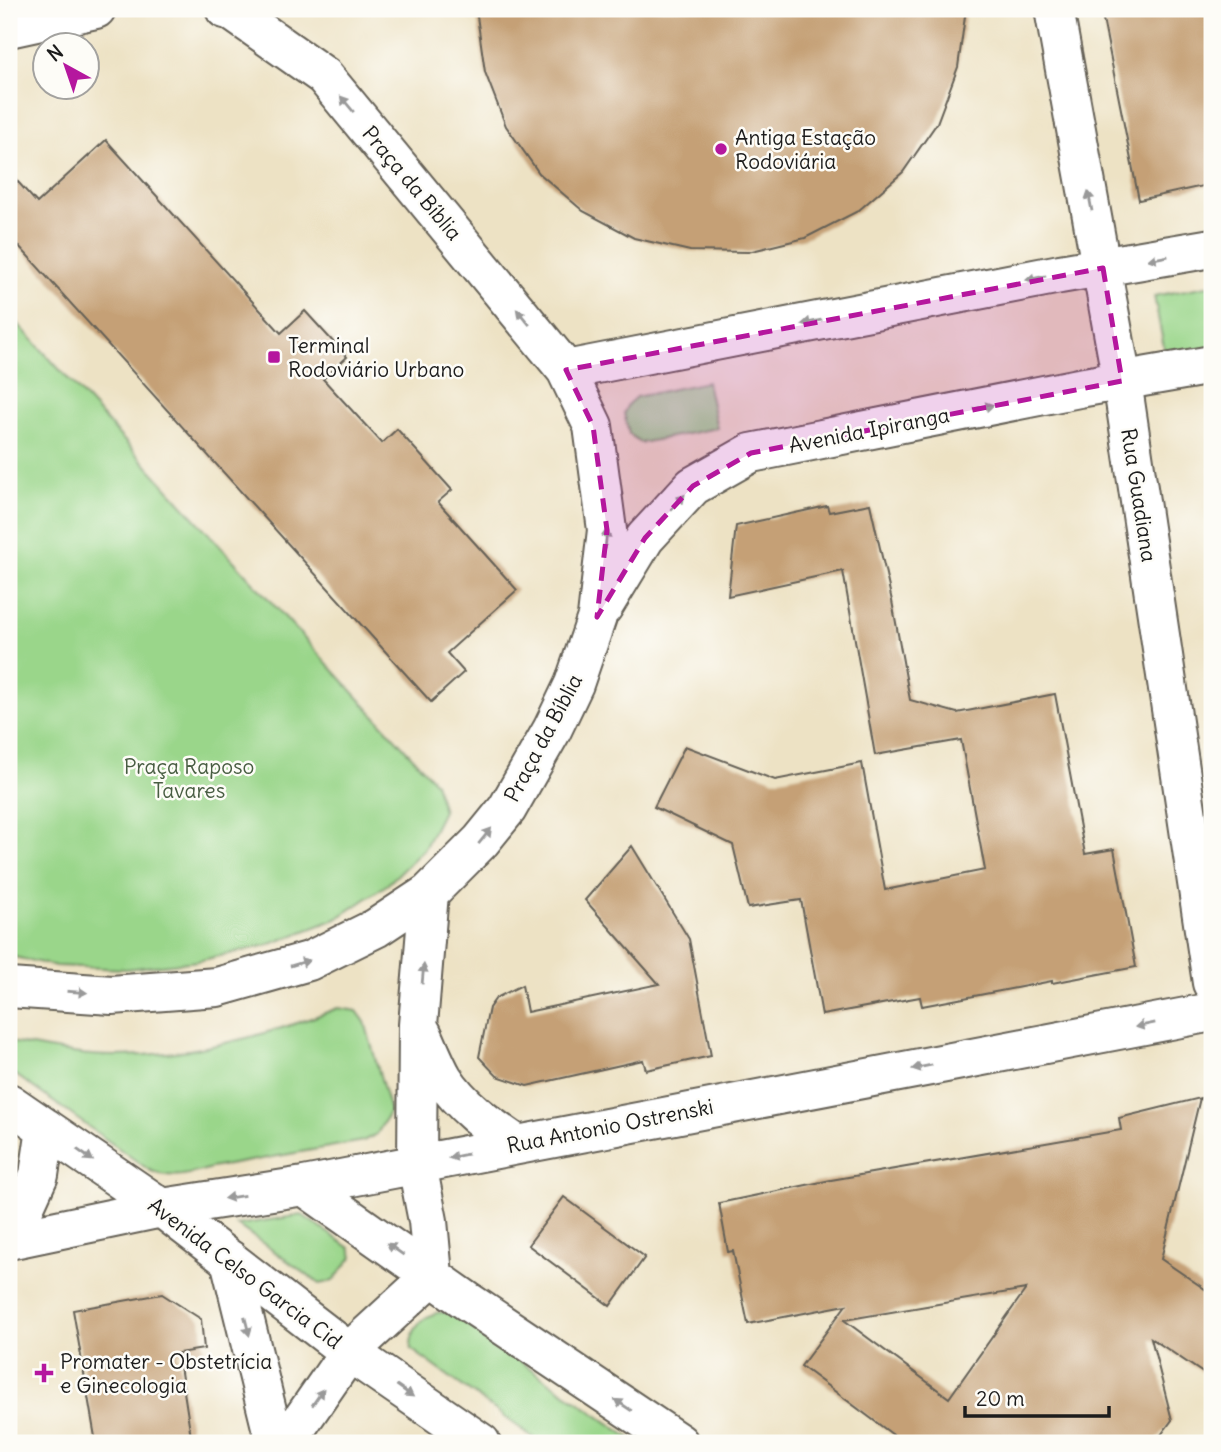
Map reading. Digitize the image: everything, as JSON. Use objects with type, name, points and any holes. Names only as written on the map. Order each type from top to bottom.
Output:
[{"type":"street","points":[[9,28],[96,9]]},
{"type":"street","name":"Praça da Bíblia","points":[[9,988],[112,995],[217,987],[309,961],[376,928],[429,893],[481,841],[507,809],[544,747],[575,684],[597,617],[607,530],[593,426],[566,370],[324,76],[225,9]]},
{"type":"street","name":"Rua Guadiana","points":[[1054,9],[1122,381],[1212,983]]},
{"type":"street","points":[[566,370],[1060,274],[1212,248]]},
{"type":"street","name":"Avenida Ipiranga","points":[[597,617],[645,538],[693,486],[751,453],[1212,365]]},
{"type":"street","points":[[429,893],[418,1025],[417,1165],[428,1221],[433,1275]]},
{"type":"street","name":"Rua Antonio Ostrenski","points":[[9,1240],[162,1208],[417,1165],[516,1143],[1212,1012]]},
{"type":"street","points":[[418,1025],[443,1077],[461,1102],[485,1123],[516,1143]]},
{"type":"street","name":"Avenida Celso Garcia Cid","points":[[9,1102],[162,1208],[349,1352],[481,1443]]},
{"type":"street","points":[[9,1232],[39,1175],[46,1129]]},
{"type":"street","points":[[304,1186],[680,1443]]},
{"type":"street","points":[[230,1260],[275,1443]]},
{"type":"street","points":[[286,1443],[349,1352],[433,1275]]},
{"type":"highlighted area","points":[[1103,268],[1122,381],[751,453],[693,486],[645,538],[597,617],[607,530],[593,426],[566,370]]},
{"type":"green space","points":[[1212,285],[1212,354],[1167,363],[1154,296]]},
{"type":"green space","name":"Praça Raposo Tavares","points":[[9,314],[435,782],[443,811],[424,849],[388,884],[336,919],[268,945],[198,961],[126,969],[56,966],[9,956]]},
{"type":"green space","points":[[707,382],[717,428],[641,443],[629,434],[624,413],[628,404],[636,397]]},
{"type":"green space","points":[[338,1008],[357,1011],[365,1022],[390,1111],[377,1134],[363,1141],[188,1174],[172,1176],[149,1170],[9,1070],[11,1042],[91,1055],[122,1056],[185,1051],[248,1038]]},
{"type":"green space","points":[[302,1215],[350,1248],[353,1256],[333,1281],[320,1284],[237,1225]]},
{"type":"green space","points":[[441,1312],[451,1313],[637,1443],[541,1443],[411,1349],[411,1342],[419,1324],[428,1316]]},
{"type":"building","name":"Antiga Estação Rodoviária","points":[[476,9],[966,9],[958,67],[937,123],[903,172],[858,211],[805,238],[748,252],[690,251],[634,238],[583,211],[539,173],[506,126],[485,72]]},
{"type":"building","points":[[1101,9],[1206,9],[1212,37],[1212,184],[1139,200]]},
{"type":"building","points":[[106,140],[281,333],[305,311],[347,357],[323,379],[382,443],[397,429],[452,490],[438,502],[517,590],[447,653],[464,672],[431,702],[9,235],[9,172],[37,203]]},
{"type":"building","points":[[870,504],[892,601],[910,700],[957,713],[1055,694],[1085,854],[1114,849],[1136,967],[922,1006],[920,997],[822,1015],[801,900],[748,908],[733,845],[654,807],[685,746],[775,780],[862,763],[885,890],[985,870],[961,740],[875,755],[843,571],[728,596],[736,526],[827,506],[829,512]]},
{"type":"building","points":[[632,846],[689,939],[711,1056],[646,1070],[643,1060],[527,1086],[497,1076],[479,1057],[489,1008],[496,998],[522,985],[527,1012],[659,984],[585,900]]},
{"type":"building","points":[[1200,1098],[1161,1259],[1212,1294],[1212,1379],[1151,1338],[1172,1420],[1155,1443],[904,1443],[801,1366],[846,1305],[748,1324],[733,1251],[728,1252],[719,1203],[831,1180],[1121,1130],[1119,1118]],"holes":[[[1026,1289],[949,1398],[844,1320]]]},
{"type":"building","points":[[564,1197],[645,1257],[610,1306],[528,1245]]},
{"type":"building","points":[[162,1294],[201,1319],[204,1349],[178,1353],[192,1443],[96,1443],[73,1310]]},
{"type":"place","name":"Antiga Estação Rodoviária","points":[[721,149]]},
{"type":"place","name":"Terminal Rodoviário Urbano","points":[[274,357]]},
{"type":"place","name":"Promater - Obstetrícia e Ginecologia","points":[[44,1373]]}]
